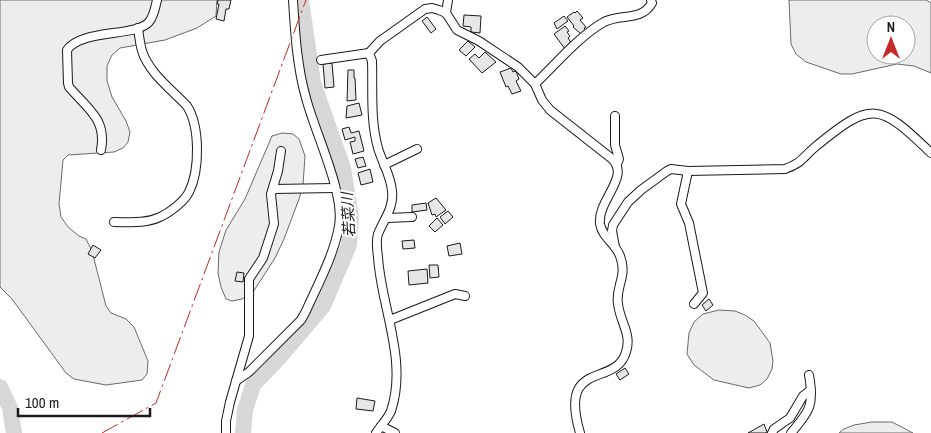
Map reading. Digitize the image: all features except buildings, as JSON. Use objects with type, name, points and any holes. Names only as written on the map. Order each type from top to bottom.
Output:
[{"type":"street","points":[[101,150],[102,142],[99,120],[70,88],[68,83],[67,50],[70,46],[80,41],[102,34],[143,27],[154,14],[157,0]]},
{"type":"street","points":[[236,380],[249,372],[301,320],[333,246],[339,225],[338,202],[305,96],[300,73],[293,0]]},
{"type":"street","points":[[446,14],[448,0]]},
{"type":"street","points":[[535,84],[588,33],[606,21],[637,15],[647,11],[652,2],[651,0]]},
{"type":"street","points":[[321,60],[369,53],[380,42],[425,10],[432,8],[446,14],[458,30],[479,41],[518,67],[535,84],[542,100],[550,110],[616,164],[619,174],[602,207],[600,226],[620,254],[624,272],[617,302],[627,332],[627,352],[618,364],[608,371],[586,380],[579,389],[574,405],[580,433]]},
{"type":"street","points":[[114,222],[146,222],[161,217],[185,198],[189,192],[198,145],[191,112],[152,70],[142,51],[138,28]]},
{"type":"street","points":[[369,53],[372,60],[373,122],[378,148],[392,191],[391,206],[378,235],[378,258],[390,320],[396,370],[395,395],[390,413],[379,430],[395,433]]},
{"type":"street","points":[[615,247],[612,231],[613,225],[628,202],[667,170],[785,169],[798,165],[810,151],[843,124],[862,115],[873,113],[884,115],[894,120],[931,153]]},
{"type":"street","points":[[615,116],[615,146],[619,160],[616,164]]},
{"type":"street","points":[[384,165],[417,149]]},
{"type":"street","points":[[226,433],[226,421],[230,402],[249,336],[249,279],[263,258],[274,224],[271,201],[272,189],[278,171],[280,152]]},
{"type":"street","points":[[688,171],[681,204],[689,223],[703,293],[694,304]]},
{"type":"street","points":[[272,189],[334,188]]},
{"type":"street","points":[[387,218],[412,216]]},
{"type":"street","points":[[390,320],[455,294],[465,296]]},
{"type":"street","points":[[791,433],[810,407],[812,397],[808,375]]},
{"type":"street","points":[[772,433],[774,429],[790,418],[803,396],[811,390]]},
{"type":"shaded area","points":[[0,0],[217,0],[216,16],[197,28],[165,40],[120,48],[112,55],[107,66],[107,81],[112,97],[130,132],[128,142],[123,148],[114,152],[68,155],[63,160],[59,204],[61,217],[68,227],[86,239],[92,251],[106,306],[111,313],[126,319],[134,327],[148,361],[147,374],[142,380],[106,385],[74,379],[66,373],[12,299],[0,287]]},
{"type":"shaded area","points":[[789,0],[926,0],[931,3],[931,73],[914,66],[906,65],[916,65],[916,15],[866,15],[866,65],[892,65],[852,74],[841,74],[806,62],[796,54],[791,44]]},
{"type":"shaded area","points":[[282,133],[293,134],[299,139],[305,156],[303,185],[299,199],[275,258],[253,292],[242,299],[232,301],[226,299],[221,287],[218,273],[219,252],[226,230],[245,199],[272,136]]},
{"type":"shaded area","points":[[719,310],[735,311],[745,315],[754,321],[770,343],[773,361],[772,369],[767,379],[760,385],[749,388],[714,380],[694,365],[687,354],[689,333],[694,322],[703,314]]},
{"type":"shaded area","points":[[872,422],[892,422],[913,433],[839,433],[854,425]]},
{"type":"waterway","name":"若菜川","points":[[243,433],[245,410],[253,385],[323,306],[349,245],[351,218],[343,168],[313,83],[301,0]]},
{"type":"waterway","points":[[0,387],[10,408],[14,433]]},
{"type":"power","points":[[102,433],[156,403],[306,0]]}]
